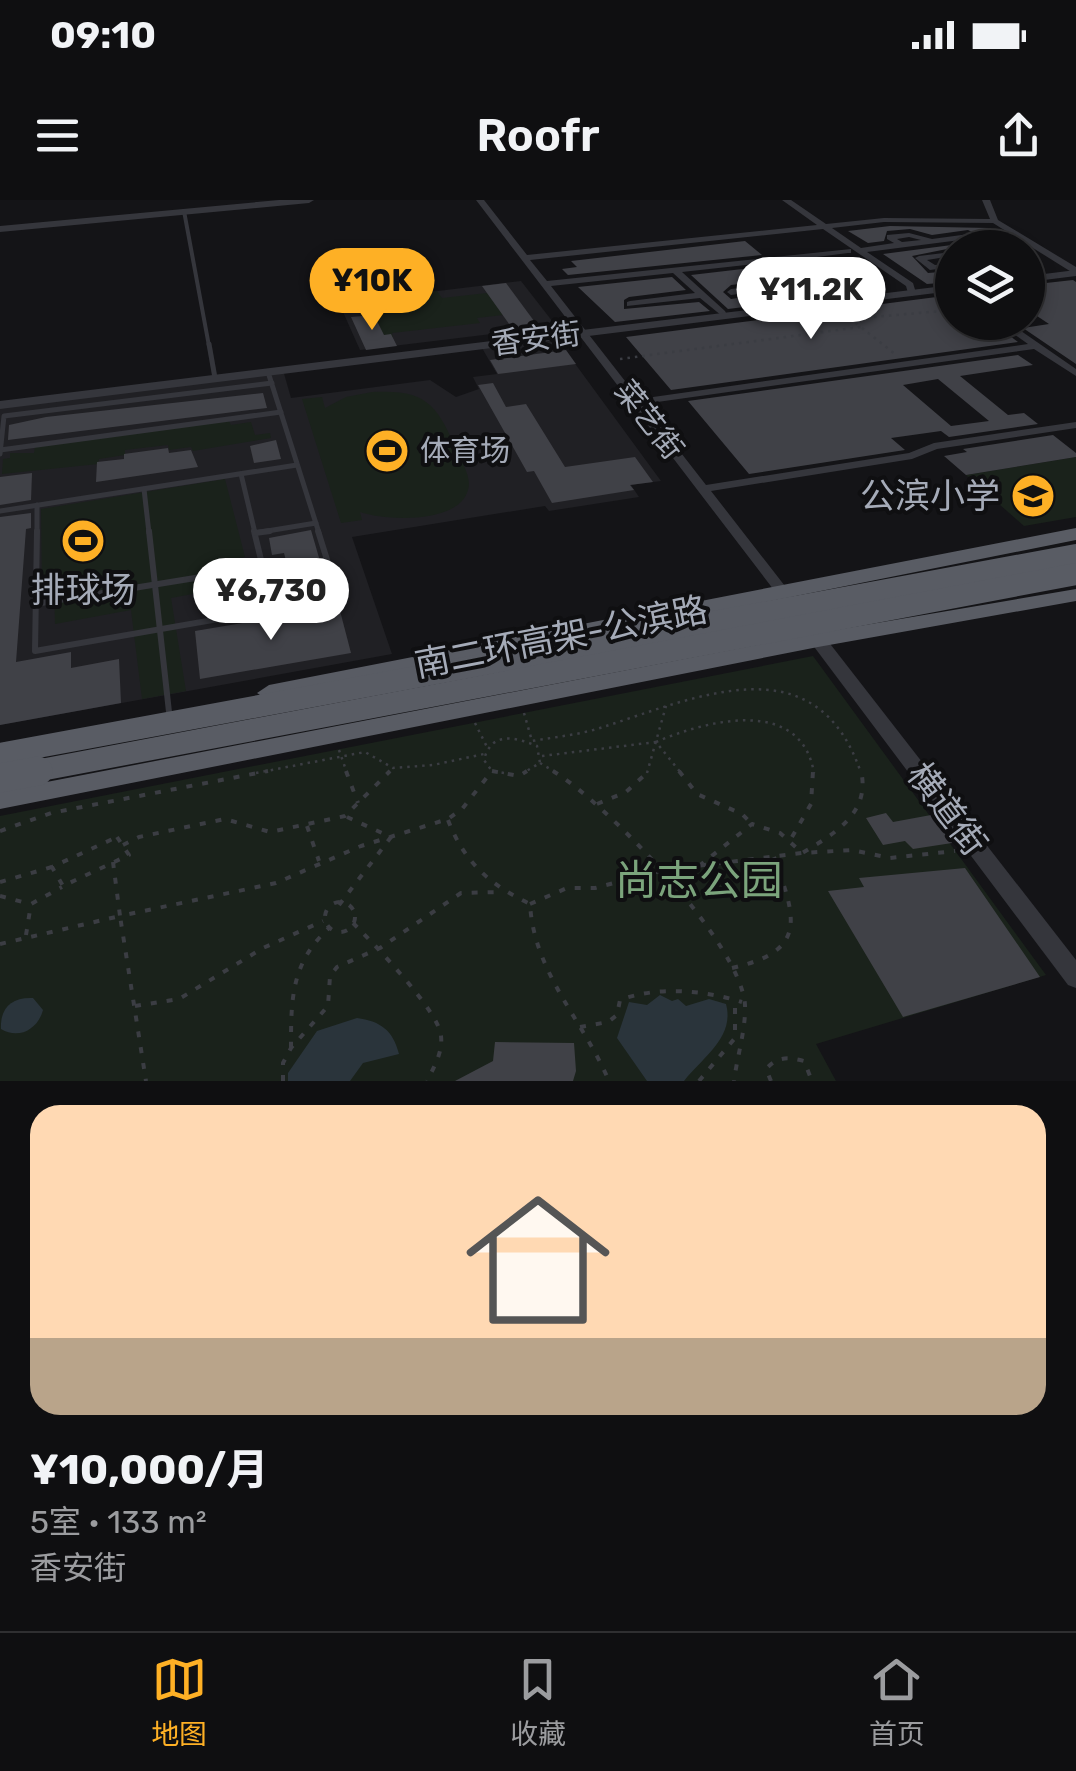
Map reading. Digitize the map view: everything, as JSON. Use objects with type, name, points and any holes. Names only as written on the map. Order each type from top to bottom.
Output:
[{"type":"highway","points":[[0,742],[784,594],[1076,555]]},
{"type":"highway","name":"南二环高架-公滨路","points":[[0,780],[852,618],[1076,555]]},
{"type":"highway","name":"南二环高架-公滨路","points":[[0,754],[1076,555]]},
{"type":"highway","points":[[852,618],[1076,594]]},
{"type":"highway","points":[[0,800],[818,640],[1076,594]]},
{"type":"street","points":[[0,229],[308,200]]},
{"type":"street","name":"菜艺街","points":[[480,200],[818,640]]},
{"type":"street","points":[[786,200],[862,250],[910,286],[912,293]]},
{"type":"street","points":[[986,200],[995,221]]},
{"type":"street","points":[[524,258],[884,220],[995,221],[1076,272]]},
{"type":"street","points":[[821,226],[820,230],[848,251],[912,293]]},
{"type":"street","points":[[902,246],[890,237],[910,234],[935,239]]},
{"type":"street","points":[[862,250],[930,243],[930,239]]},
{"type":"street","points":[[686,244],[711,266]]},
{"type":"street","points":[[545,284],[848,251]]},
{"type":"street","points":[[731,292],[839,278],[809,255]]},
{"type":"street","points":[[935,256],[919,258],[935,268]]},
{"type":"street","points":[[675,270],[722,313]]},
{"type":"street","points":[[1045,277],[1076,272]]},
{"type":"street","name":"香安街","points":[[0,405],[132,395],[215,378],[270,378],[583,333],[935,291]]},
{"type":"street","points":[[630,304],[702,295]]},
{"type":"street","points":[[1027,340],[1076,373]]},
{"type":"street","points":[[636,402],[1036,346]]},
{"type":"street","points":[[703,490],[912,456],[934,446],[1076,424]]},
{"type":"street","name":"横道街","points":[[818,640],[1076,978]]},
{"type":"lane","points":[[184,212],[215,378]]},
{"type":"lane","points":[[37,505],[35,650],[339,598],[316,523],[281,412],[270,378],[4,416],[0,452],[281,412]]},
{"type":"lane","points":[[0,510],[298,466]]},
{"type":"lane","points":[[241,474],[273,610]]},
{"type":"lane","points":[[144,489],[170,712]]},
{"type":"lane","points":[[255,533],[316,523]]},
{"type":"lane","points":[[36,604],[263,566]]},
{"type":"path","points":[[852,300],[872,317]]},
{"type":"path","points":[[908,364],[852,320],[935,312]]},
{"type":"path","points":[[604,361],[861,327]]},
{"type":"path","points":[[484,754],[487,748],[507,737],[532,741],[594,730],[720,689],[769,685],[806,699],[846,742],[862,773],[862,800],[848,823],[802,853]]},
{"type":"path","points":[[596,804],[641,784],[652,766],[656,727],[666,706]]},
{"type":"path","points":[[492,771],[519,776],[540,763],[542,756],[532,741],[523,712]]},
{"type":"path","points":[[474,721],[487,748]]},
{"type":"path","points":[[542,756],[656,742],[690,726],[714,721],[762,722],[797,736],[814,763],[813,800],[804,824],[791,838]]},
{"type":"path","points":[[656,742],[697,794],[742,814],[752,824],[773,828],[791,838],[802,853]]},
{"type":"path","points":[[338,748],[358,803]]},
{"type":"path","points":[[0,832],[51,812],[341,756],[366,752],[393,768],[433,765],[484,754]]},
{"type":"path","points":[[484,754],[492,771]]},
{"type":"path","points":[[540,763],[572,782],[596,804],[664,870],[703,920],[745,1003],[734,1081]]},
{"type":"path","points":[[123,846],[140,838],[224,819],[270,832],[345,816],[393,768]]},
{"type":"path","points":[[0,944],[26,935],[276,882],[448,819],[462,809],[492,771]]},
{"type":"path","points":[[345,816],[391,837]]},
{"type":"path","points":[[448,819],[456,844],[474,869],[504,892],[530,904],[566,888],[595,888],[664,870],[774,856],[852,850],[890,858],[957,850]]},
{"type":"path","points":[[307,824],[320,863]]},
{"type":"path","points":[[699,866],[752,824]]},
{"type":"path","points":[[0,882],[52,867],[117,837],[129,855],[31,904],[0,896]]},
{"type":"path","points":[[323,922],[325,913],[338,904],[391,837]]},
{"type":"path","points":[[730,968],[774,957],[784,946],[789,912],[774,856]]},
{"type":"path","points":[[113,862],[146,1081]]},
{"type":"path","points":[[52,867],[63,886]]},
{"type":"path","points":[[283,1081],[284,1063],[291,1048],[328,1006],[330,976],[337,966],[380,948],[461,893],[504,892]]},
{"type":"path","points":[[26,935],[31,904]]},
{"type":"path","points":[[323,922],[329,928],[344,929],[353,924],[356,915],[352,908],[338,904]]},
{"type":"path","points":[[530,904],[535,948],[579,1028],[591,1040],[609,1081]]},
{"type":"path","points":[[134,1006],[179,999],[263,948],[323,922]]},
{"type":"path","points":[[353,924],[380,948],[440,1029],[440,1053],[426,1081]]},
{"type":"path","points":[[291,1048],[292,990],[305,947],[329,928]]},
{"type":"path","points":[[579,1028],[608,1022],[617,1015],[620,1000],[628,996],[660,990],[690,995],[720,993],[745,1003]]},
{"type":"path","points":[[699,1081],[735,1038],[735,999]]},
{"type":"path","points":[[771,1081],[766,1069],[774,1060],[789,1056],[804,1061],[812,1081]]},
{"type":"shaded area","points":[[521,281],[556,326],[360,350],[339,303]]},
{"type":"shaded area","points":[[557,339],[661,481],[631,485],[639,497],[549,511],[545,506],[352,537],[392,654],[0,725],[0,405],[283,370],[291,398],[430,380],[456,397],[479,389],[473,377],[497,374],[482,348]]},
{"type":"shaded area","points":[[660,995],[672,1001],[678,999],[686,1006],[709,999],[726,1004],[728,1016],[722,1037],[684,1081],[647,1081],[617,1038],[629,1002],[647,1005]]},
{"type":"shaded area","points":[[33,998],[43,1010],[32,1027],[21,1033],[1,1029],[8,1005]]},
{"type":"shaded area","points":[[357,1018],[384,1028],[399,1054],[363,1063],[350,1081],[288,1081],[288,1073],[317,1031]]},
{"type":"green space","points":[[437,291],[442,298],[487,293],[503,315],[477,318],[480,323],[392,333],[393,338],[386,339],[365,300]]},
{"type":"green space","name":"体育场","points":[[372,392],[418,397],[436,412],[468,476],[468,490],[462,501],[437,514],[403,518],[360,512],[362,520],[341,523],[302,399],[322,397],[325,408],[346,397]]},
{"type":"green space","points":[[229,421],[231,425],[251,422],[255,435],[270,433],[271,438],[193,451],[191,447],[169,450],[168,445],[125,450],[125,455],[99,459],[98,464],[2,474],[3,459],[10,458],[10,453],[34,453],[35,447]]},
{"type":"green space","points":[[1076,457],[1076,517],[1024,526],[966,475]]},
{"type":"green space","points":[[225,479],[245,557],[239,558],[245,584],[171,598],[186,691],[142,699],[131,610],[55,624],[54,588],[42,589],[41,509]]},
{"type":"green space","name":"尚志公园","points":[[813,656],[1046,975],[816,1044],[836,1081],[0,1081],[0,816]]},
{"type":"building","points":[[890,226],[992,230],[935,230],[932,235],[910,229],[887,231],[884,241],[868,243],[848,231]]},
{"type":"building","points":[[745,241],[762,255],[568,275],[562,269],[577,267],[571,261]]},
{"type":"building","points":[[935,247],[935,251],[912,256],[928,273],[935,272],[935,283],[927,284],[883,254]]},
{"type":"building","points":[[843,257],[886,289],[728,309],[691,275],[776,265],[791,278],[731,285],[723,292],[731,299],[852,281],[827,260]]},
{"type":"building","points":[[672,277],[686,290],[629,297],[624,300],[624,309],[699,302],[710,311],[615,322],[578,287]]},
{"type":"building","points":[[1076,282],[1076,364],[1041,340],[1045,340],[1045,325],[1049,324],[1045,321],[1045,283]]},
{"type":"building","points":[[506,283],[537,325],[512,328],[482,286]]},
{"type":"building","points":[[935,297],[935,340],[1018,342],[671,390],[626,337]]},
{"type":"building","points":[[374,315],[384,335],[391,334],[397,346],[366,350],[351,317]]},
{"type":"building","points":[[566,350],[576,364],[498,374],[490,360]]},
{"type":"building","points":[[1018,355],[1033,365],[960,376],[1008,415],[1024,413],[1038,424],[949,437],[941,431],[891,438],[905,450],[749,474],[688,401]],"holes":[[[938,379],[989,421],[951,426],[903,385]]]},
{"type":"building","points":[[493,383],[506,407],[526,404],[565,467],[635,457],[653,482],[630,485],[634,490],[552,503],[534,471],[527,472],[478,385]]},
{"type":"building","points":[[263,393],[267,408],[8,440],[9,425],[46,417]]},
{"type":"building","points":[[1053,435],[1076,457],[966,475],[944,456],[967,452],[963,449]]},
{"type":"building","points":[[276,440],[281,459],[254,463],[250,446]]},
{"type":"building","points":[[168,448],[169,453],[191,450],[198,467],[96,482],[97,462]]},
{"type":"building","points":[[32,473],[31,500],[0,505],[0,477]]},
{"type":"building","points":[[31,513],[31,528],[26,529],[16,662],[71,652],[71,668],[119,659],[121,703],[0,725],[0,517]]},
{"type":"building","points":[[311,530],[324,575],[291,580],[284,553],[272,555],[269,538]]},
{"type":"building","points":[[339,607],[351,653],[200,679],[195,631]]},
{"type":"building","points":[[886,813],[893,822],[931,815],[952,843],[913,849],[905,841],[883,845],[866,818]]},
{"type":"building","points":[[965,868],[1040,977],[903,1017],[828,891],[864,887],[859,878]]},
{"type":"building","points":[[495,1042],[574,1043],[573,1081],[455,1081],[493,1061]]},
{"type":"place","name":"体育场","points":[[387,451]]},
{"type":"place","name":"公滨小学","points":[[1033,496]]},
{"type":"place","name":"排球场","points":[[83,541]]}]
